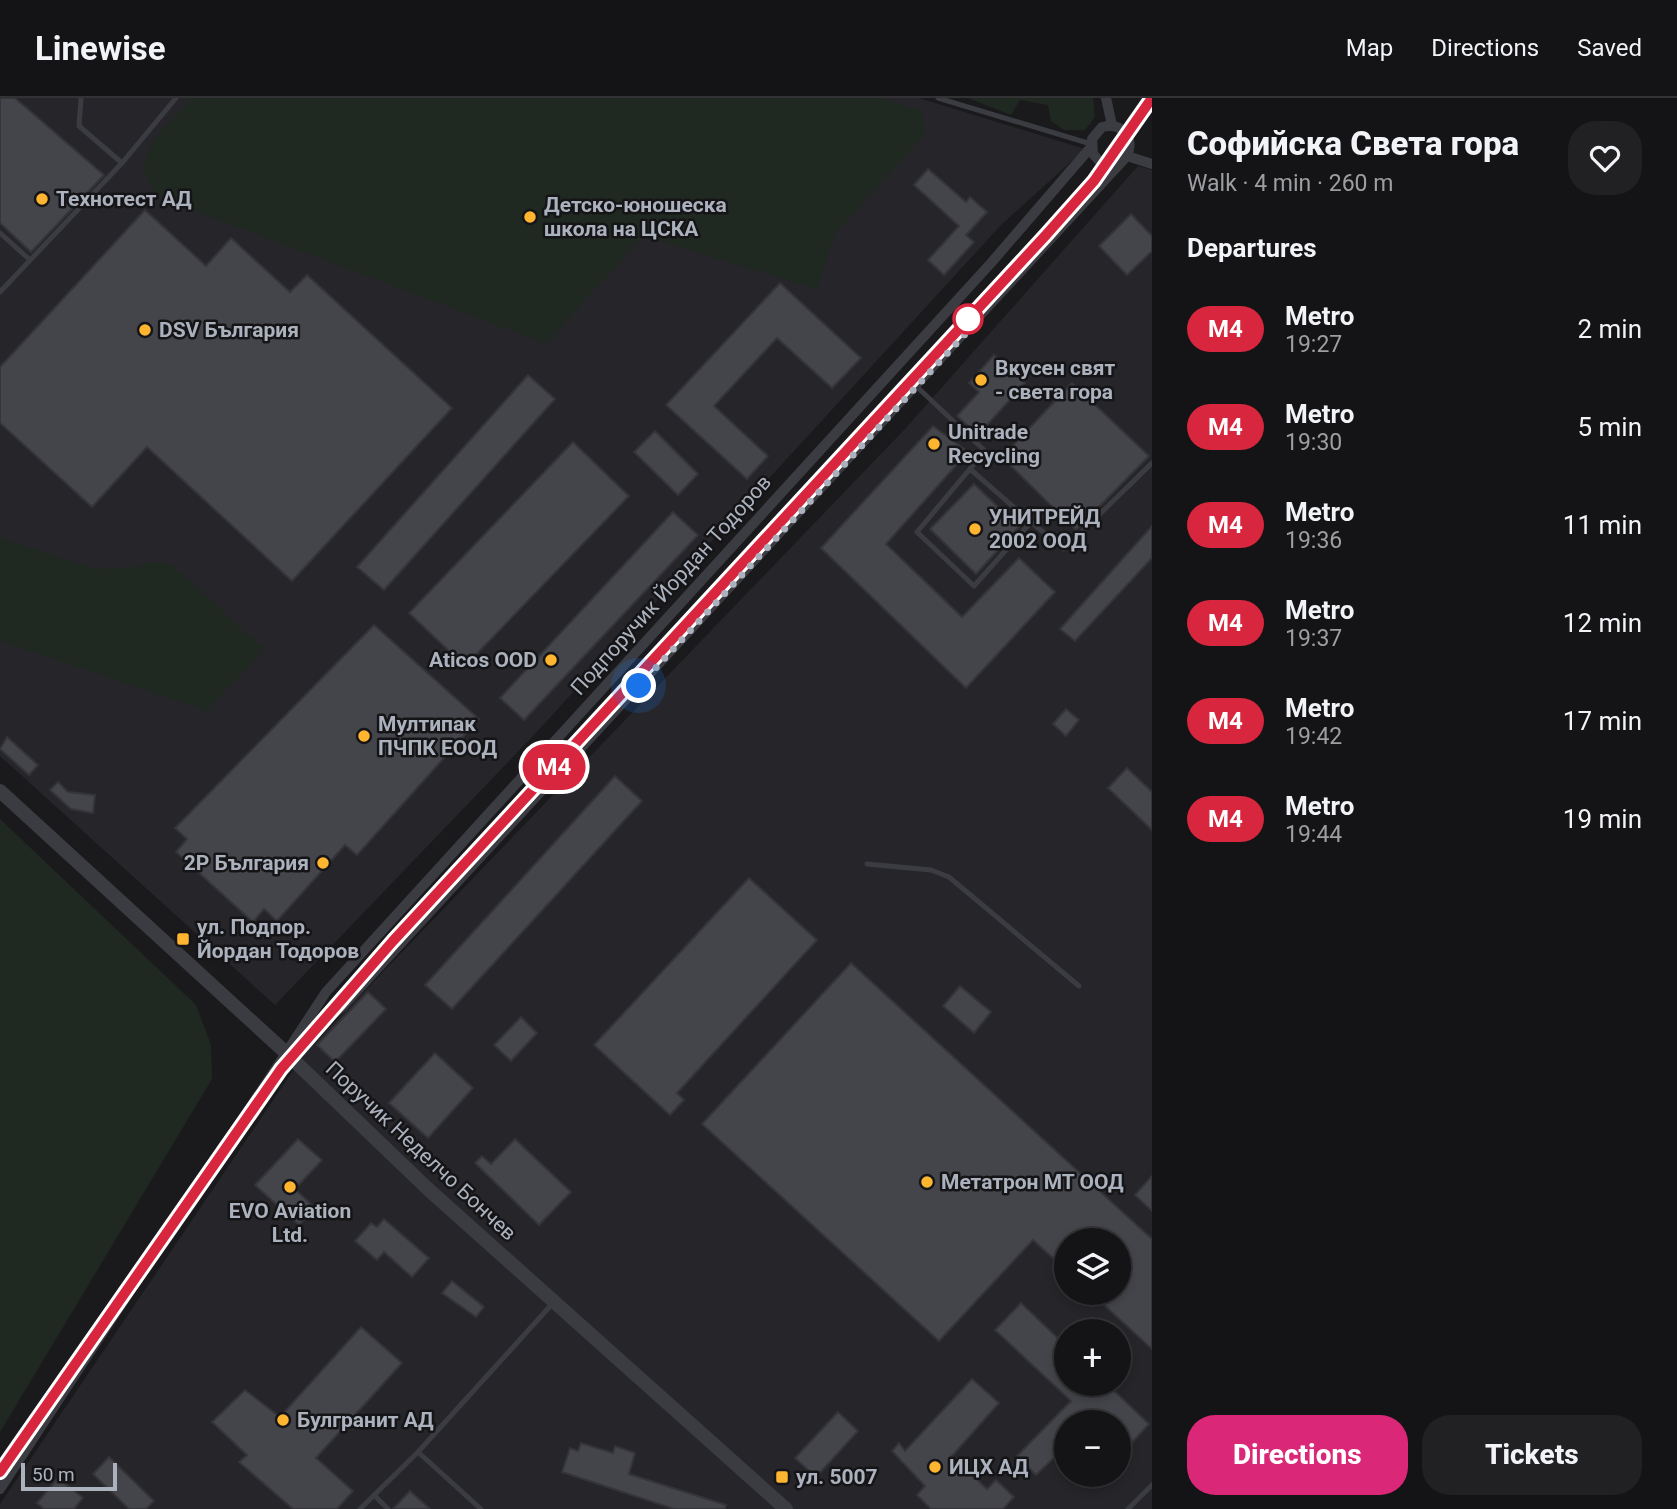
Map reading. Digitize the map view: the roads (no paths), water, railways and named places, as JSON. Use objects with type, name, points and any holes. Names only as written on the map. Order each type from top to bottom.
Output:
[{"type":"street","points":[[1106,98],[1112,125]]},
{"type":"street","points":[[1123,160],[1129,139],[1122,129],[1112,125],[1097,130],[1091,146],[1101,163],[1123,160],[1152,164]]},
{"type":"street","name":"Подпоручик Йордан Тодоров","points":[[0,1489],[198,1188],[284,1051],[326,992],[991,263],[1091,146]]},
{"type":"street","name":"Подпоручик Йордан Тодоров","points":[[284,1051],[342,1006],[1123,160]]},
{"type":"street","name":"Поручик Неделчо Бончев","points":[[0,791],[554,1303],[786,1509]]},
{"type":"lane","points":[[81,98],[79,126],[122,163]]},
{"type":"lane","points":[[0,292],[122,163],[176,98]]},
{"type":"lane","points":[[938,98],[1091,146]]},
{"type":"lane","points":[[0,233],[30,260]]},
{"type":"lane","points":[[916,386],[985,452],[917,532],[974,586],[1031,522]]},
{"type":"lane","points":[[970,469],[1064,549],[1152,463]]},
{"type":"lane","points":[[867,864],[931,870],[949,877],[1079,986]]},
{"type":"lane","points":[[360,1509],[418,1452],[554,1303]]},
{"type":"lane","points":[[418,1452],[481,1509]]},
{"type":"lane","points":[[1128,1509],[1152,1485]]},
{"type":"lane","points":[[374,1495],[388,1509]]},
{"type":"metro line","name":"M4","points":[[0,1472],[281,1069],[393,941],[1046,235],[1094,181],[1152,98]]},
{"type":"place","name":"Технотест АД","points":[[42,199]]},
{"type":"place","name":"Детско-юношеска школа на ЦСКА","points":[[530,217]]},
{"type":"place","name":"DSV България","points":[[145,330]]},
{"type":"place","name":"Вкусен свят - света гора","points":[[981,380]]},
{"type":"place","name":"Unitrade Recycling","points":[[934,444]]},
{"type":"place","name":"УНИТРЕЙД 2002 ООД","points":[[975,529]]},
{"type":"place","name":"Aticos OOD","points":[[551,660]]},
{"type":"place","name":"Мултипак ПЧПК ЕООД","points":[[364,736]]},
{"type":"place","name":"2Р България","points":[[323,863]]},
{"type":"place","name":"ул. Подпор. Йордан Тодоров","points":[[183,939]]},
{"type":"place","name":"Метатрон МТ ООД","points":[[927,1182]]},
{"type":"place","name":"EVO Aviation Ltd.","points":[[290,1187]]},
{"type":"place","name":"Булгранит АД","points":[[283,1420]]},
{"type":"place","name":"ИЦХ АД","points":[[935,1467]]},
{"type":"place","name":"ул. 5007","points":[[782,1477]]}]
